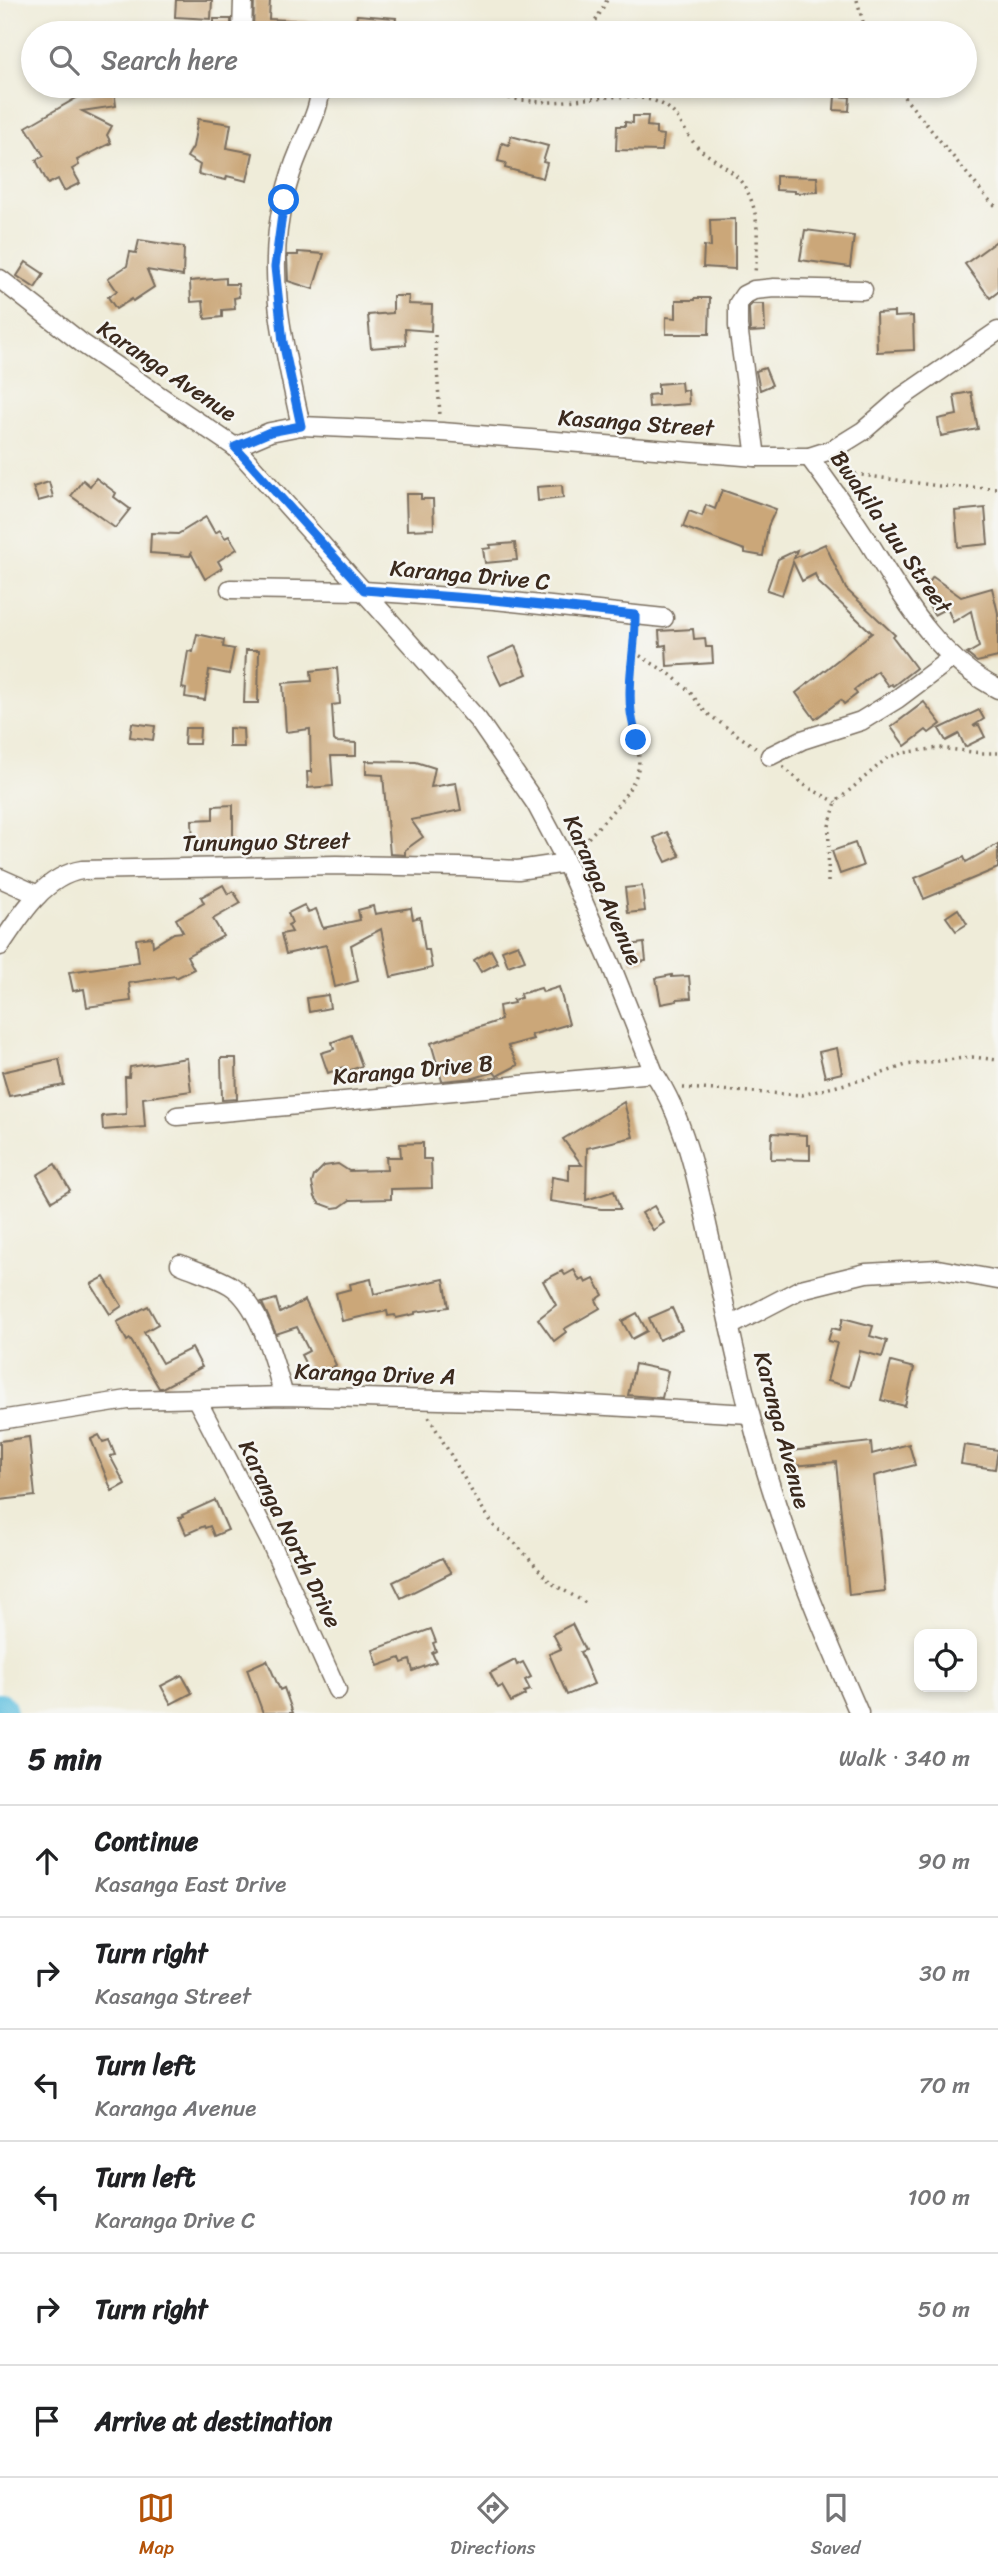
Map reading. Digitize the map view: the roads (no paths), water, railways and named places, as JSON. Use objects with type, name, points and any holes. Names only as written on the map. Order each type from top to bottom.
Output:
[{"type":"street","points":[[242,21],[243,0]]},
{"type":"street","points":[[301,426],[283,342],[275,267],[284,200],[297,156],[320,98]]},
{"type":"street","name":"Karanga Avenue","points":[[0,279],[83,344],[235,447],[478,720],[536,804],[566,863],[611,965],[691,1158],[750,1414],[783,1532],[814,1613],[859,1713]]},
{"type":"street","points":[[756,457],[738,326],[738,304],[744,295],[754,290],[863,290]]},
{"type":"street","name":"Kasanga Street","points":[[235,447],[270,432],[301,426],[442,432],[813,463],[863,431],[902,397],[998,331]]},
{"type":"street","name":"Bwakila Juu Street","points":[[813,463],[868,542],[911,612],[953,657],[982,681],[998,689]]},
{"type":"street","name":"Karanga Drive C","points":[[230,589],[364,590],[494,600],[664,618]]},
{"type":"street","points":[[770,757],[802,740],[861,721],[897,699],[953,657]]},
{"type":"street","name":"Tununguo Street","points":[[0,946],[38,895],[59,877],[82,870],[336,865],[517,870],[566,863]]},
{"type":"street","points":[[0,878],[38,895]]},
{"type":"street","name":"Karanga Drive B","points":[[177,1116],[658,1080]]},
{"type":"street","points":[[180,1264],[232,1286],[252,1308],[270,1349],[284,1396]]},
{"type":"street","points":[[730,1326],[801,1289],[866,1273],[938,1269],[998,1280]]},
{"type":"street","name":"Karanga Drive A","points":[[0,1419],[128,1400],[284,1396],[553,1403],[750,1414]]},
{"type":"street","name":"Karanga North Drive","points":[[197,1400],[270,1541],[337,1690]]},
{"type":"waterway","points":[[0,1709],[1,1713]]}]
